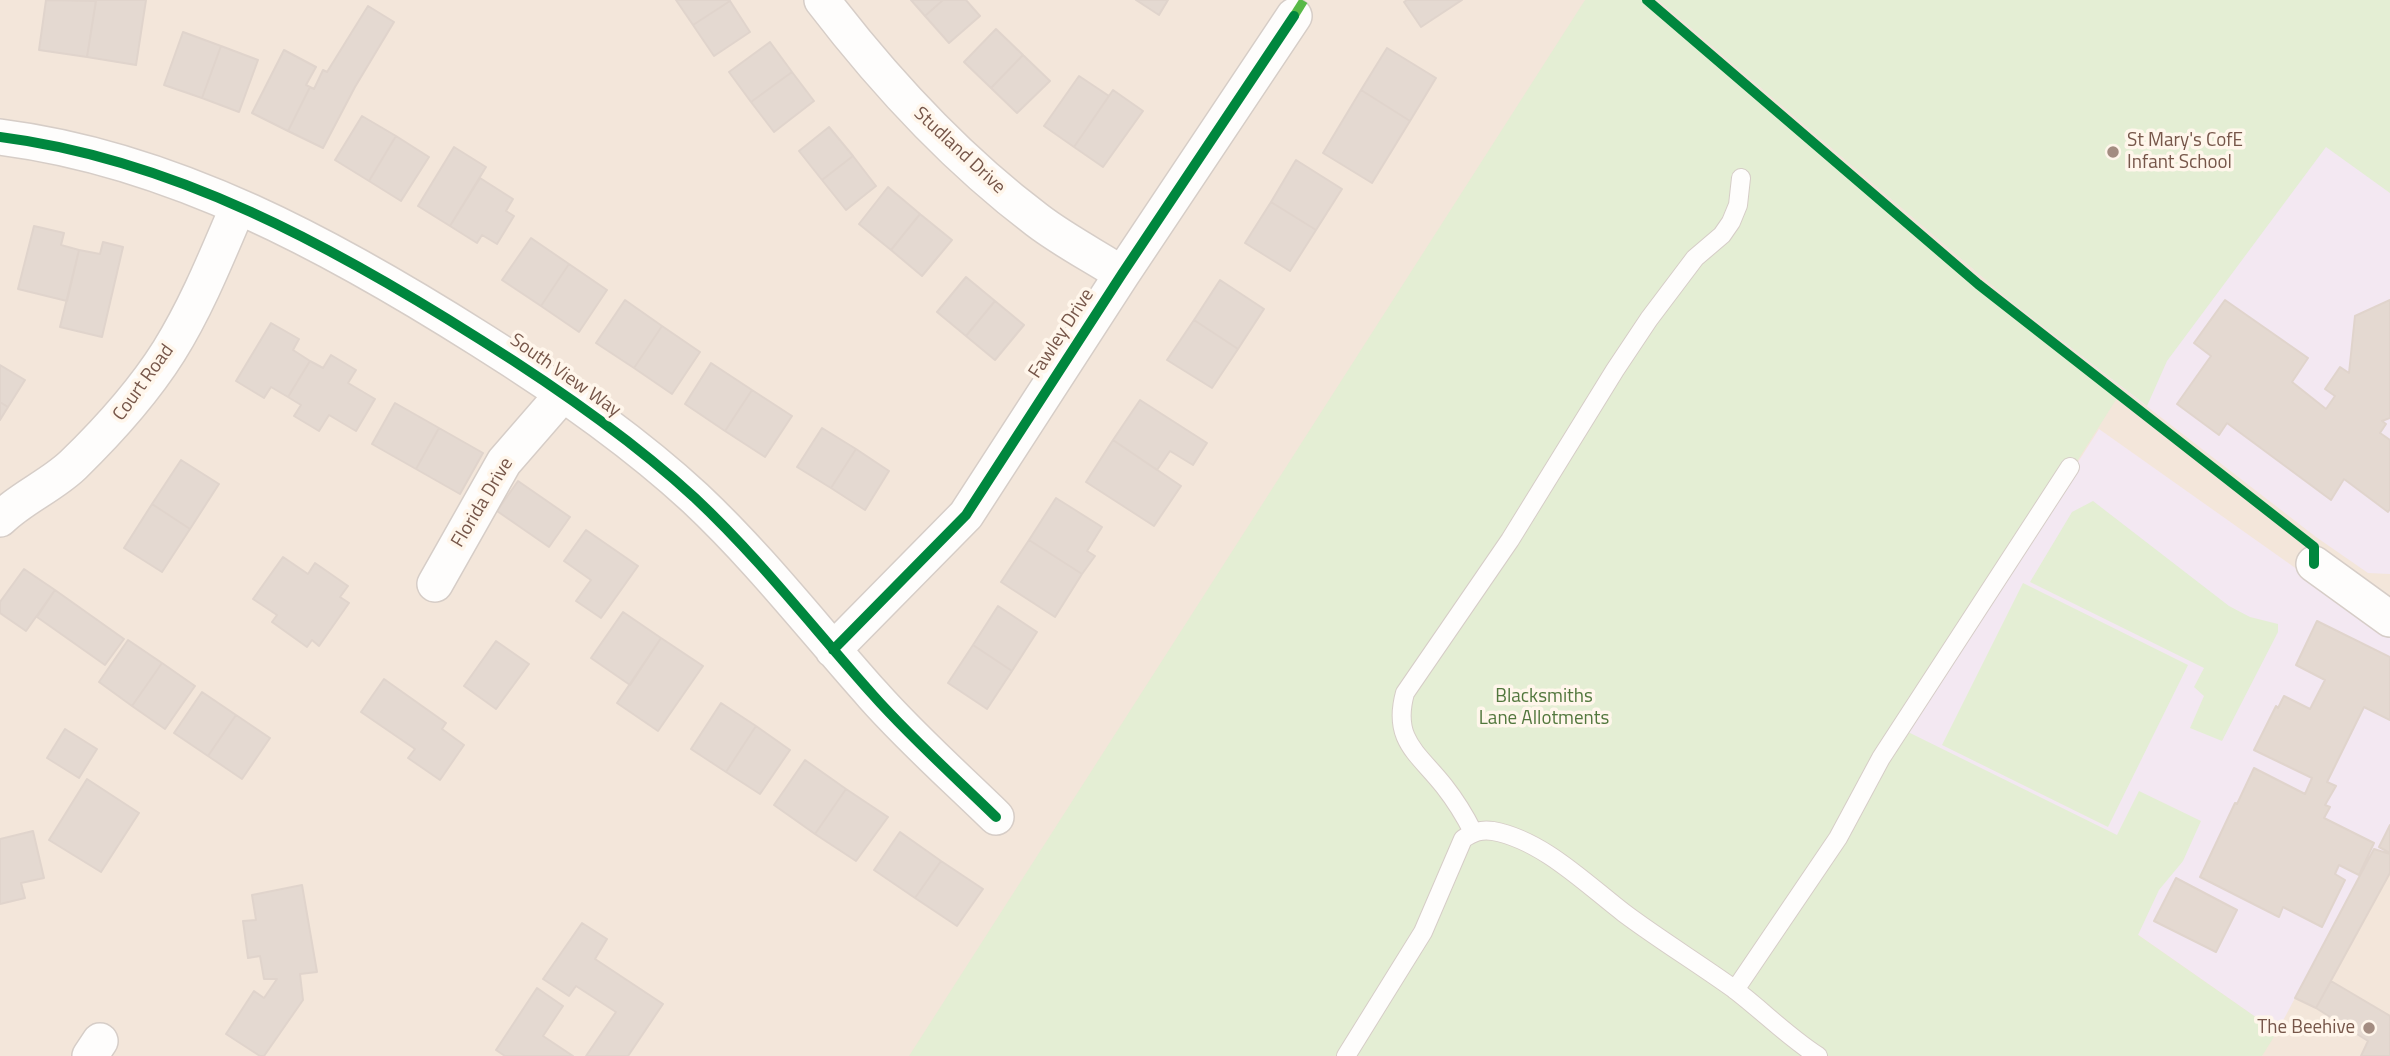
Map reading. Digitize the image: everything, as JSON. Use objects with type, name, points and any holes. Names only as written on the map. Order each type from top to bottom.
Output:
[{"type":"street","name":"Studland Drive","points":[[822,0],[858,47],[914,110],[974,167],[1038,221],[1122,274]]},
{"type":"street","name":"Fawley Drive","points":[[833,650],[966,515],[1294,16]]},
{"type":"street","name":"South View Way","points":[[0,136],[63,147],[123,163],[238,207],[398,290],[564,394],[630,443],[693,496],[743,544],[876,699],[996,817]]},
{"type":"street","name":"Court Road","points":[[0,519],[69,468],[106,433],[139,394],[169,352],[189,317],[238,207]]},
{"type":"street","name":"Florida Drive","points":[[435,584],[504,462],[564,394]]},
{"type":"street","points":[[2314,564],[2390,619]]},
{"type":"lane","points":[[1473,832],[1444,786],[1406,741],[1401,722],[1405,693],[1510,540],[1649,319],[1695,258],[1722,235],[1731,222],[1738,205],[1741,178]]},
{"type":"lane","points":[[1735,990],[1838,838],[1881,758],[2070,467]]},
{"type":"lane","points":[[1346,1056],[1423,932],[1463,839],[1473,832],[1495,832],[1544,853],[1662,942],[1735,990],[1795,1041],[1818,1056]]},
{"type":"shaded area","points":[[0,0],[2390,0],[2390,1056],[0,1056]]},
{"type":"shaded area","name":"St Mary's CofE Infant School","points":[[1658,0],[2390,0],[2390,574],[2368,573],[2316,537],[2014,304]]},
{"type":"shaded area","points":[[2099,429],[2390,635],[2390,854],[2374,849],[2277,1032],[1888,760]]},
{"type":"green space","name":"Blacksmiths Lane Allotments","points":[[1585,0],[1647,0],[1978,284],[2119,395],[1906,731],[2117,835],[2139,791],[2201,821],[2183,861],[2159,890],[2138,935],[2277,1032],[2262,1056],[909,1056]]},
{"type":"green space","name":"St Mary's CofE Infant School","points":[[1658,0],[2390,0],[2390,193],[2326,147],[2167,361],[2147,406],[2014,304]]},
{"type":"green space","points":[[2093,501],[2229,606],[2250,617],[2278,624],[2278,632],[2222,741],[2190,728],[2204,696],[2194,687],[2204,668],[2030,582],[2072,512]]},
{"type":"green space","points":[[2023,583],[2188,665],[2108,827],[1942,745]]},
{"type":"building","points":[[46,0],[96,1],[87,57],[39,50]]},
{"type":"building","points":[[96,0],[146,0],[136,65],[87,57]]},
{"type":"building","points":[[676,0],[729,0],[730,1],[693,25]]},
{"type":"building","points":[[911,0],[943,0],[925,16]]},
{"type":"building","points":[[943,0],[966,0],[980,16],[949,43],[925,16]]},
{"type":"building","points":[[1136,0],[1168,0],[1159,15]]},
{"type":"building","points":[[1462,0],[1421,27],[1404,2]]},
{"type":"building","points":[[730,1],[750,32],[714,56],[693,25]]},
{"type":"building","points":[[368,6],[394,22],[323,148],[288,131],[310,87],[314,89],[323,70],[327,72]]},
{"type":"building","points":[[996,29],[1023,55],[991,88],[964,62]]},
{"type":"building","points":[[183,32],[221,46],[202,98],[164,85]]},
{"type":"building","points":[[770,42],[792,72],[751,102],[729,72]]},
{"type":"building","points":[[221,46],[258,60],[239,112],[202,98]]},
{"type":"building","points":[[1387,48],[1436,78],[1410,121],[1361,90]]},
{"type":"building","points":[[284,50],[316,67],[306,85],[310,87],[288,131],[252,113]]},
{"type":"building","points":[[1023,55],[1050,81],[1017,113],[991,88]]},
{"type":"building","points":[[792,72],[814,101],[774,132],[751,102]]},
{"type":"building","points":[[1079,76],[1109,96],[1074,147],[1044,126]]},
{"type":"building","points":[[1113,90],[1143,111],[1103,167],[1074,147]]},
{"type":"building","points":[[1361,90],[1410,121],[1372,183],[1323,153]]},
{"type":"building","points":[[362,116],[396,136],[369,181],[335,160]]},
{"type":"building","points":[[829,127],[853,156],[822,180],[799,151]]},
{"type":"building","points":[[396,136],[429,157],[401,201],[369,181]]},
{"type":"building","points":[[454,147],[486,167],[450,226],[418,206]]},
{"type":"building","points":[[853,156],[876,186],[846,210],[822,180]]},
{"type":"building","points":[[1296,160],[1342,189],[1316,230],[1271,202]]},
{"type":"building","points":[[480,178],[513,199],[506,211],[514,216],[497,244],[482,235],[477,243],[450,226]]},
{"type":"building","points":[[888,187],[920,214],[891,250],[859,224]]},
{"type":"building","points":[[1271,202],[1316,230],[1290,271],[1245,243]]},
{"type":"building","points":[[920,214],[952,240],[922,276],[891,250]]},
{"type":"building","points":[[34,226],[64,233],[61,245],[79,250],[67,301],[18,289]]},
{"type":"building","points":[[531,238],[569,264],[541,306],[502,280]]},
{"type":"building","points":[[103,242],[123,247],[102,337],[60,327],[79,250],[100,254]]},
{"type":"building","points":[[569,264],[607,290],[579,332],[541,306]]},
{"type":"building","points":[[966,277],[995,301],[966,336],[937,312]]},
{"type":"building","points":[[1220,280],[1264,309],[1238,349],[1194,320]]},
{"type":"building","points":[[625,300],[662,326],[634,368],[596,343]]},
{"type":"building","points":[[2225,300],[2308,358],[2292,382],[2326,409],[2335,396],[2325,389],[2340,367],[2349,373],[2355,316],[2390,300],[2390,418],[2382,421],[2386,424],[2380,433],[2390,440],[2388,512],[2344,479],[2331,500],[2227,423],[2219,435],[2177,404],[2211,356],[2194,343]]},
{"type":"building","points":[[995,301],[1024,325],[995,360],[966,336]]},
{"type":"building","points":[[1194,320],[1238,349],[1212,388],[1167,360]]},
{"type":"building","points":[[271,323],[299,339],[293,350],[310,361],[288,397],[271,387],[264,398],[236,381]]},
{"type":"building","points":[[662,326],[700,352],[672,394],[634,368]]},
{"type":"building","points":[[331,355],[356,370],[348,383],[375,399],[356,431],[329,415],[319,431],[294,416],[301,405],[288,397],[310,361],[323,368]]},
{"type":"building","points":[[711,363],[752,390],[725,431],[685,404]]},
{"type":"building","points":[[0,365],[25,380],[8,407],[0,402]]},
{"type":"building","points":[[752,390],[792,416],[765,457],[725,431]]},
{"type":"building","points":[[1140,400],[1207,443],[1193,465],[1170,451],[1157,470],[1113,440]]},
{"type":"building","points":[[0,402],[8,407],[0,420]]},
{"type":"building","points":[[395,403],[439,428],[416,469],[372,444]]},
{"type":"building","points":[[439,428],[483,453],[460,494],[416,469]]},
{"type":"building","points":[[822,428],[856,449],[831,488],[797,467]]},
{"type":"building","points":[[1113,440],[1181,486],[1154,526],[1086,482]]},
{"type":"building","points":[[856,449],[889,471],[865,510],[831,488]]},
{"type":"building","points":[[181,460],[219,484],[190,529],[152,504]]},
{"type":"building","points":[[518,481],[570,517],[549,547],[497,511]]},
{"type":"building","points":[[1056,498],[1102,527],[1087,551],[1095,556],[1082,574],[1029,540]]},
{"type":"building","points":[[152,504],[190,529],[162,572],[124,548]]},
{"type":"building","points":[[586,530],[638,566],[601,618],[576,601],[591,580],[564,561]]},
{"type":"building","points":[[1029,540],[1082,574],[1055,617],[1001,582]]},
{"type":"building","points":[[283,557],[308,574],[315,563],[348,586],[340,597],[349,603],[319,646],[312,640],[307,647],[272,622],[277,615],[253,599]]},
{"type":"building","points":[[24,569],[55,590],[26,631],[0,613],[0,602]]},
{"type":"building","points":[[55,590],[124,639],[105,665],[37,617]]},
{"type":"building","points":[[998,606],[1037,632],[1012,671],[973,645]]},
{"type":"building","points":[[623,612],[661,638],[630,685],[591,658]]},
{"type":"building","points":[[2317,621],[2390,657],[2390,720],[2364,707],[2327,782],[2336,786],[2325,805],[2330,807],[2324,818],[2374,843],[2359,875],[2339,865],[2335,874],[2345,880],[2322,927],[2283,907],[2279,917],[2200,877],[2254,768],[2305,794],[2312,778],[2254,750],[2276,706],[2278,708],[2284,696],[2310,709],[2325,680],[2296,665]]},
{"type":"building","points":[[661,638],[703,666],[658,731],[617,703]]},
{"type":"building","points":[[128,640],[162,663],[132,706],[99,682]]},
{"type":"building","points":[[496,641],[529,664],[496,709],[464,686]]},
{"type":"building","points":[[973,645],[1012,671],[987,709],[948,683]]},
{"type":"building","points":[[162,663],[195,686],[165,729],[132,706]]},
{"type":"building","points":[[384,679],[446,723],[442,729],[464,745],[440,780],[408,758],[415,749],[361,712]]},
{"type":"building","points":[[202,692],[236,715],[208,756],[174,733]]},
{"type":"building","points":[[721,703],[756,726],[726,772],[691,749]]},
{"type":"building","points":[[236,715],[270,738],[242,779],[208,756]]},
{"type":"building","points":[[756,726],[790,750],[760,794],[726,772]]},
{"type":"building","points":[[65,729],[97,749],[79,778],[47,758]]},
{"type":"building","points":[[805,760],[846,789],[815,834],[774,805]]},
{"type":"building","points":[[87,779],[139,813],[101,872],[49,840]]},
{"type":"building","points":[[846,789],[888,817],[856,861],[815,834]]},
{"type":"building","points":[[2390,825],[2390,853],[2379,847]]},
{"type":"building","points":[[33,831],[44,878],[21,883],[25,898],[0,904],[0,839]]},
{"type":"building","points":[[900,832],[941,861],[915,898],[874,870]]},
{"type":"building","points":[[2374,849],[2390,854],[2390,873],[2316,1008],[2295,998]]},
{"type":"building","points":[[941,861],[983,889],[957,926],[915,898]]},
{"type":"building","points":[[2176,878],[2237,910],[2216,952],[2154,921]]},
{"type":"building","points":[[302,885],[317,972],[300,974],[303,1000],[264,1056],[260,1056],[226,1034],[254,991],[264,998],[277,979],[264,979],[260,956],[248,958],[243,921],[256,920],[252,895]]},
{"type":"building","points":[[582,923],[607,939],[595,959],[663,1004],[628,1056],[586,1056],[616,1012],[576,986],[569,996],[543,979]]},
{"type":"building","name":"The Beehive","points":[[2331,981],[2390,1016],[2390,1056],[2361,1056],[2368,1041],[2316,1008]]},
{"type":"building","points":[[537,988],[563,1006],[543,1036],[573,1056],[505,1056],[496,1050]]},
{"type":"marked path","points":[[1294,16],[1304,0]]},
{"type":"cycle path","points":[[1647,0],[1978,284],[2314,547],[2314,564]]},
{"type":"cycle path","points":[[833,650],[966,515],[1294,16]]},
{"type":"cycle path","points":[[0,137],[65,148],[128,165],[190,186],[251,212],[310,241],[425,305],[565,395],[645,455],[719,521],[888,711],[996,817]]},
{"type":"place","name":"St Mary's CofE Infant School","points":[[2113,152]]},
{"type":"place","name":"The Beehive","points":[[2369,1028]]}]
